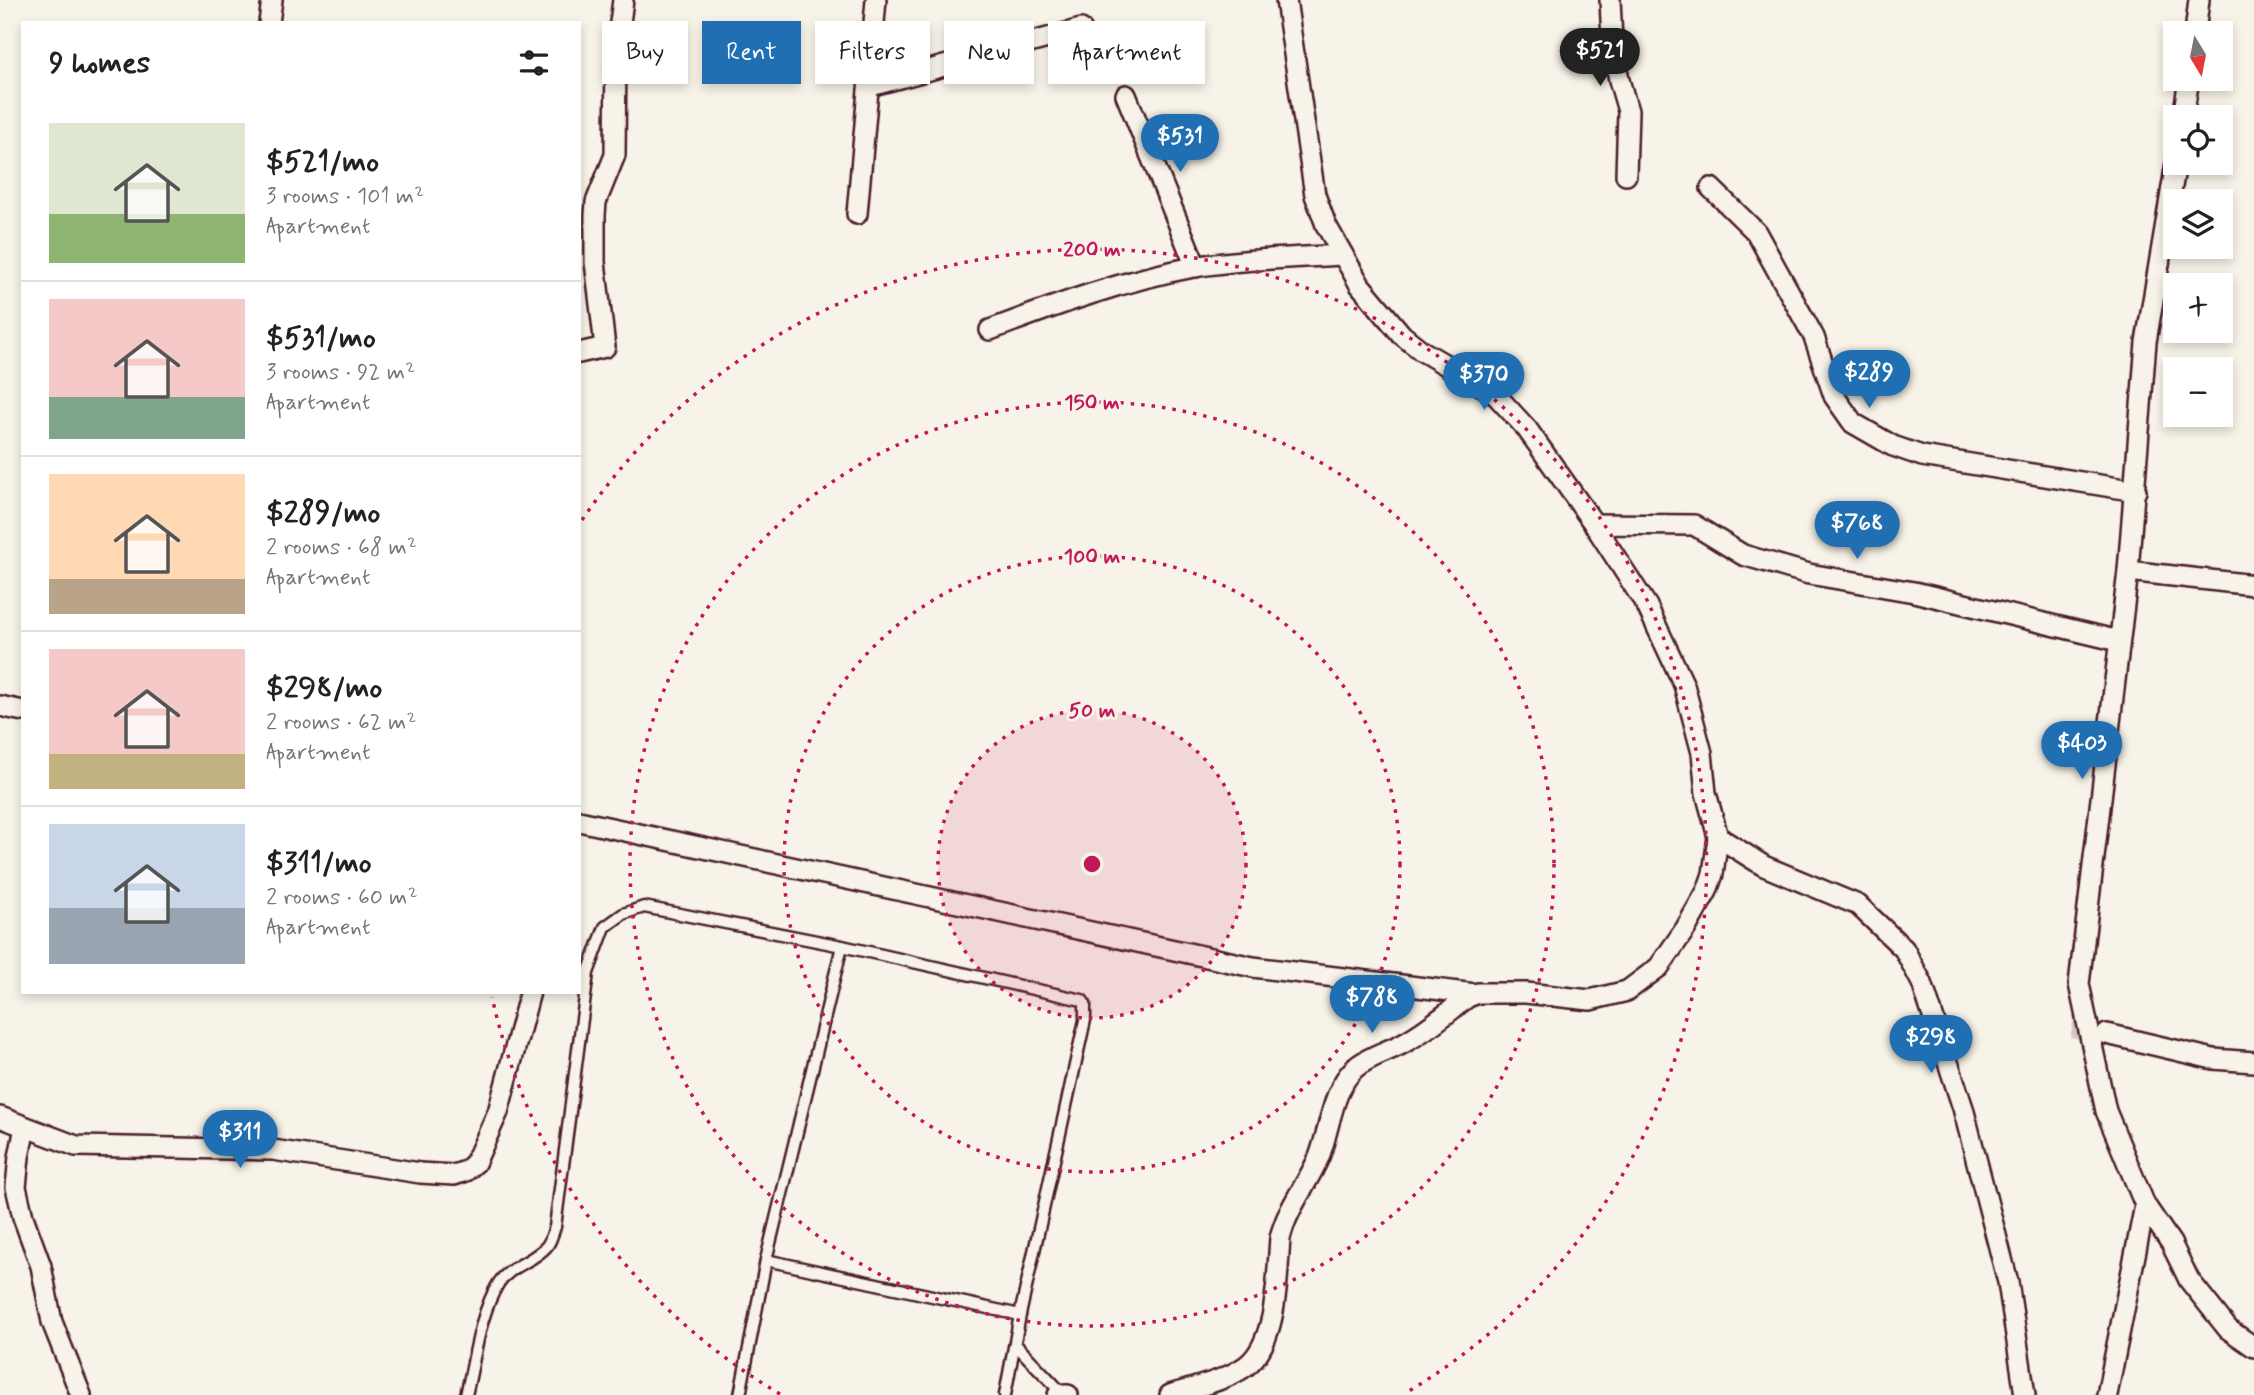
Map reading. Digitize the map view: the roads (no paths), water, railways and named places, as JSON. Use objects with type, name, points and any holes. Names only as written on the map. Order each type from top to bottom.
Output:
[{"type":"street","points":[[269,21],[272,0]]},
{"type":"street","points":[[581,353],[605,347],[596,275],[595,215],[596,202],[615,155],[616,53],[623,0]]},
{"type":"street","points":[[857,214],[876,0]]},
{"type":"street","points":[[581,821],[1254,967],[1475,994],[1526,993],[1590,1000],[1627,991],[1658,967],[1686,928],[1707,891],[1713,874],[1718,837],[1709,807],[1702,753],[1684,685],[1647,606],[1594,524],[1527,429],[1494,393],[1422,351],[1402,335],[1360,285],[1326,225],[1315,195],[1286,0]]},
{"type":"street","points":[[1610,0],[1612,40],[1628,111],[1626,175]]},
{"type":"street","points":[[2196,21],[2199,0]]},
{"type":"street","points":[[870,86],[1048,38]]},
{"type":"street","points":[[1126,95],[1196,267]]},
{"type":"street","points":[[2174,175],[2146,342],[2128,571],[2079,984],[2106,1111],[2145,1205],[2171,1243],[2189,1280],[2228,1329],[2254,1347]]},
{"type":"street","points":[[1712,188],[1756,232],[1814,337],[1834,396],[1853,424],[1893,446],[1922,456],[2136,491]]},
{"type":"street","points":[[990,330],[1063,303],[1165,273],[1255,260],[1343,255]]},
{"type":"street","points":[[1594,524],[1694,525],[1743,555],[1809,573],[1914,592],[2119,641]]},
{"type":"street","points":[[2128,571],[2254,584]]},
{"type":"street","points":[[0,706],[21,710]]},
{"type":"street","points":[[1718,837],[1764,866],[1857,905],[1904,949],[1922,983],[1963,1108],[2008,1282],[2025,1395]]},
{"type":"street","points":[[0,1117],[64,1143],[90,1147],[273,1150],[420,1173],[454,1175],[466,1171],[475,1163],[498,1112],[529,994]]},
{"type":"street","points":[[1170,1395],[1224,1378],[1247,1365],[1258,1354],[1270,1326],[1283,1224],[1314,1167],[1338,1097],[1354,1069],[1423,1032],[1475,994]]},
{"type":"street","points":[[2107,1034],[2213,1059],[2254,1062]]},
{"type":"street","points":[[25,1127],[16,1186],[23,1217],[41,1266],[52,1322],[81,1395]]},
{"type":"street","points":[[2107,1395],[2145,1205]]},
{"type":"lane","points":[[466,1395],[485,1317],[499,1283],[508,1273],[540,1253],[548,1244],[555,1227],[588,973],[605,927],[624,914],[644,907],[842,946],[1077,998],[1085,1004],[1085,1020],[1005,1395]]},
{"type":"lane","points":[[740,1395],[766,1260],[842,946]]},
{"type":"lane","points":[[766,1260],[1020,1315]]},
{"type":"lane","points":[[1015,1344],[1063,1394]]},
{"type":"tunnel","points":[[2072,1028],[2105,1034]]}]
